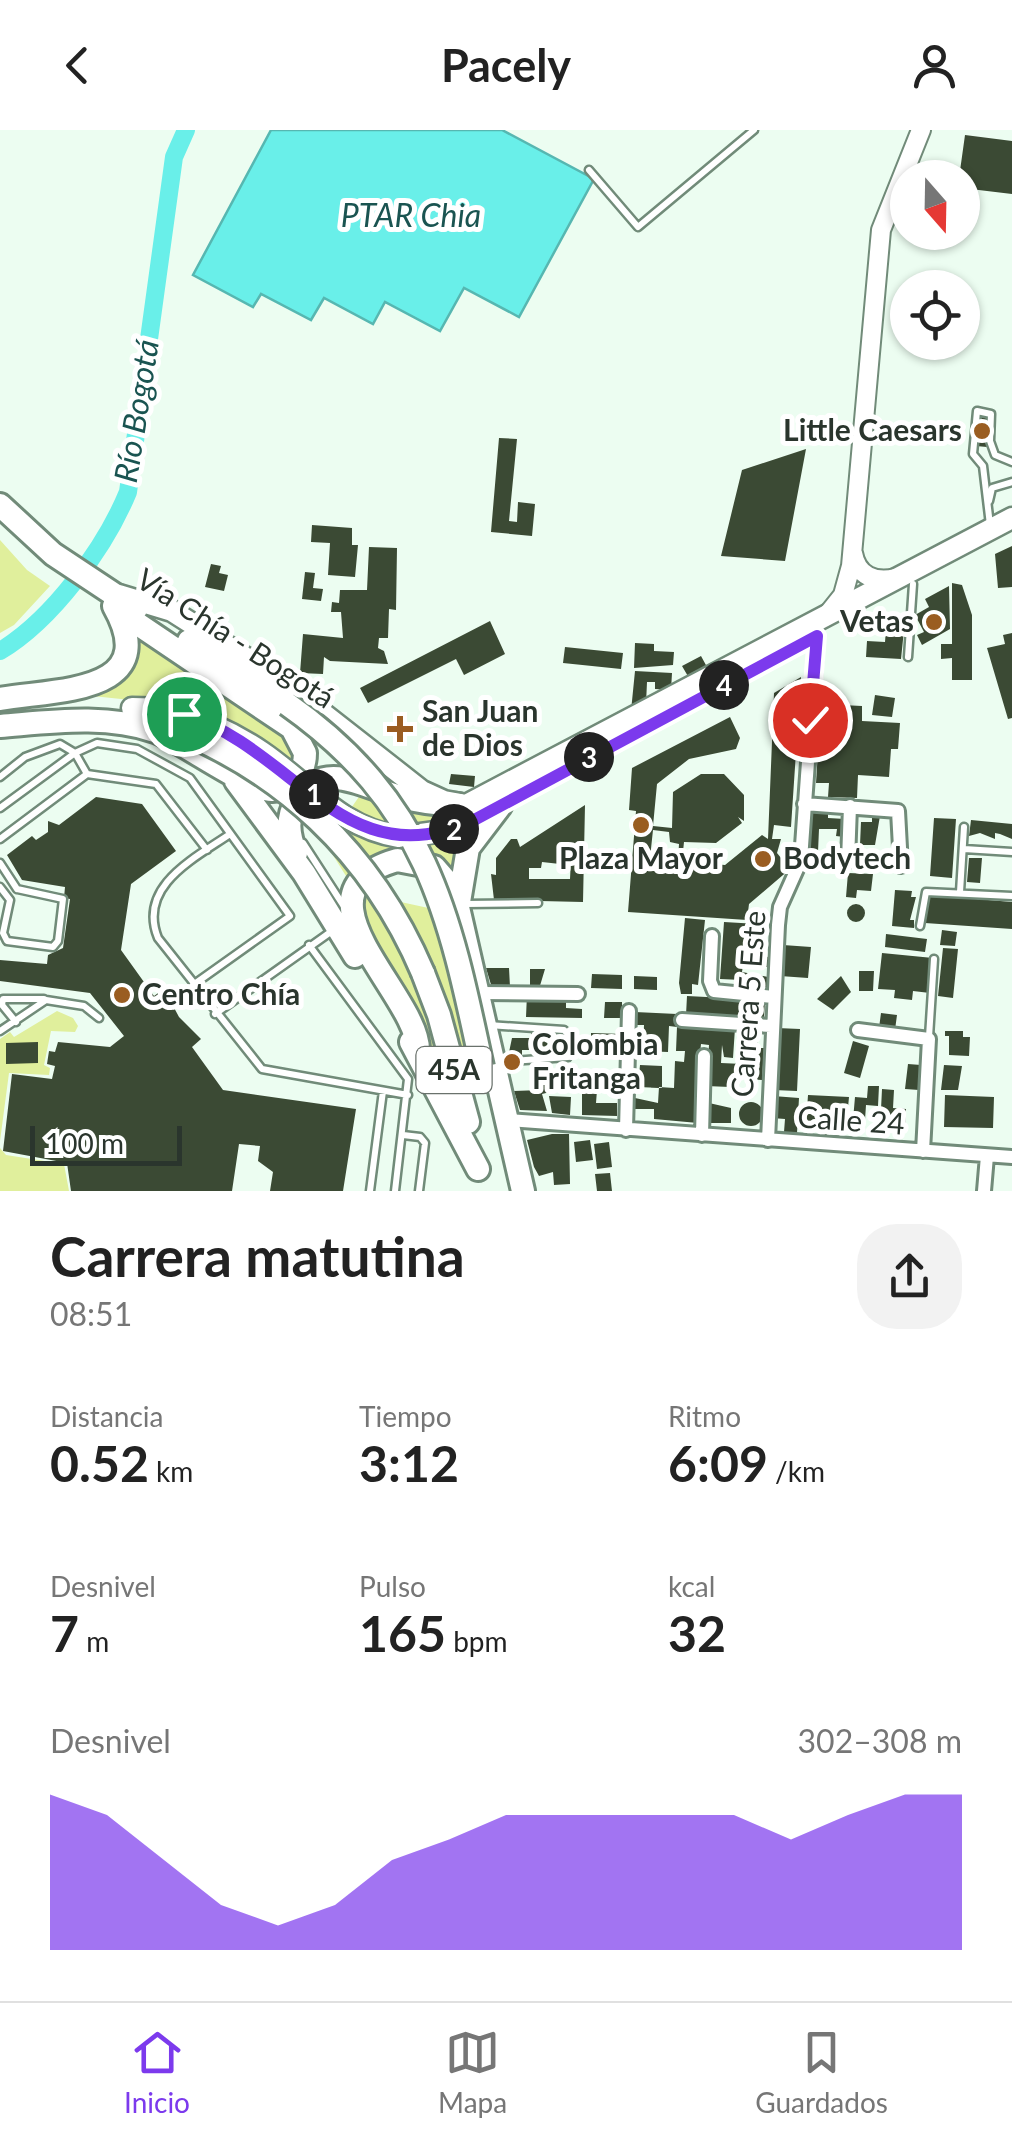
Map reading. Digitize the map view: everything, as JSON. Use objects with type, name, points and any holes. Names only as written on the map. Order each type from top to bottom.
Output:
[{"type":"highway","name":"Vía Chía - Bogotá","points":[[0,505],[54,554],[103,590],[287,704],[358,765],[417,844],[454,935],[489,1065],[509,1191]]},
{"type":"highway","points":[[0,703],[91,686],[108,679],[125,653],[116,610],[103,590]]},
{"type":"highway","points":[[0,726],[94,720],[134,725],[166,736],[265,789],[286,786],[302,770],[304,744],[283,721],[116,610]]},
{"type":"highway","name":"45A","points":[[0,703],[132,708],[165,716],[251,766],[330,829],[384,896],[422,973],[446,1039],[480,1180]]},
{"type":"highway","points":[[232,773],[346,930],[418,1052],[480,1180]]},
{"type":"highway","points":[[304,873],[292,843],[289,820],[304,792],[338,776],[427,804],[459,805]]},
{"type":"highway","points":[[458,906],[468,848],[500,806]]},
{"type":"highway","points":[[346,930],[357,889],[374,869],[397,860],[434,867],[454,890],[488,1025],[489,1065],[508,1120],[523,1191]]},
{"type":"main road","points":[[905,581],[998,521]]},
{"type":"main road","points":[[165,716],[203,720],[264,753],[341,817],[364,829],[399,837],[450,830],[905,581],[1012,532]]},
{"type":"main road","points":[[103,590],[172,611],[290,687],[422,790],[459,805],[506,788],[820,627]]},
{"type":"street","name":"Carrera 5 Este","points":[[768,1140],[779,915],[802,860],[820,627],[843,595],[852,551],[882,230],[921,130]]},
{"type":"street","points":[[852,551],[854,562],[872,579],[905,581]]},
{"type":"street","points":[[804,804],[898,811],[901,866]]},
{"type":"street","points":[[848,862],[850,806]]},
{"type":"street","points":[[712,936],[710,980],[714,991],[773,997]]},
{"type":"street","points":[[481,994],[578,994]]},
{"type":"street","points":[[626,1130],[628,1010]]},
{"type":"street","points":[[682,1020],[771,1026]]},
{"type":"street","points":[[858,1030],[929,1039],[922,1151]]},
{"type":"street","points":[[702,1135],[704,1056]]},
{"type":"street","name":"Calle 24","points":[[508,1120],[1012,1157]]},
{"type":"street","points":[[984,1191],[987,1156]]},
{"type":"lane","points":[[590,170],[638,228],[754,130]]},
{"type":"lane","points":[[998,521],[983,466],[972,454],[976,411],[991,414],[990,441],[995,455],[1012,462]]},
{"type":"lane","points":[[998,521],[992,489],[1012,482]]},
{"type":"lane","points":[[905,581],[908,656]]},
{"type":"lane","points":[[0,808],[75,753],[97,743],[137,750],[177,767],[190,778],[290,916],[193,985]]},
{"type":"lane","points":[[0,776],[25,757],[60,744],[75,753],[87,774]]},
{"type":"lane","points":[[0,839],[87,774],[156,784],[206,850]]},
{"type":"lane","points":[[216,1014],[310,945],[346,930],[289,820]]},
{"type":"lane","points":[[960,892],[964,826]]},
{"type":"lane","points":[[230,834],[172,875],[154,910],[158,938],[258,1066],[313,1080],[408,1095]]},
{"type":"lane","points":[[964,849],[1012,852]]},
{"type":"lane","points":[[0,863],[17,890],[61,897],[55,946],[44,949],[6,942],[10,900],[17,890]]},
{"type":"lane","points":[[0,888],[10,900]]},
{"type":"lane","points":[[920,926],[926,892],[1012,896]]},
{"type":"lane","points":[[458,906],[538,903]]},
{"type":"lane","points":[[310,945],[406,1076],[408,1095],[395,1191]]},
{"type":"lane","points":[[929,1039],[934,959]]},
{"type":"lane","points":[[16,1022],[2,1005],[3,999],[84,1006],[99,1018]]},
{"type":"lane","points":[[0,1031],[46,1000]]},
{"type":"lane","points":[[488,1025],[564,1030],[575,1042],[568,1057],[489,1065]]},
{"type":"lane","points":[[370,1191],[383,1091]]},
{"type":"lane","points":[[403,1135],[420,1137],[425,1143],[418,1191]]},
{"type":"green space","points":[[0,540],[27,570],[50,586],[14,625],[0,633]]},
{"type":"green space","points":[[128,624],[286,731],[299,767],[178,705],[83,695],[108,688]]},
{"type":"green space","points":[[363,791],[466,814],[472,827],[454,874],[429,858],[351,884],[326,844]]},
{"type":"green space","points":[[364,894],[456,914],[466,1030],[478,1085],[449,1085],[415,1014],[370,941],[362,910]]},
{"type":"green space","points":[[57,1011],[73,1018],[78,1026],[75,1032],[51,1031],[44,1065],[50,1068],[49,1075],[9,1073],[0,1141],[0,1039],[10,1032],[14,1037]]},
{"type":"green space","points":[[0,1148],[6,1155],[64,1164],[69,1191],[0,1191]]},
{"type":"water","name":"PTAR Chia","points":[[271,130],[502,130],[594,179],[519,317],[464,288],[440,331],[385,302],[373,324],[324,298],[311,320],[261,294],[253,307],[193,275]]},
{"type":"building","points":[[965,135],[1012,141],[1012,194],[980,190],[980,160],[962,160]]},
{"type":"building","name":"Little Caesars","points":[[977,415],[989,416],[987,447],[976,446]]},
{"type":"building","points":[[499,438],[517,439],[509,521],[517,522],[518,502],[535,504],[532,536],[491,532]]},
{"type":"building","points":[[806,449],[785,561],[721,556],[742,470]]},
{"type":"building","points":[[312,525],[352,528],[352,545],[358,545],[355,577],[328,575],[330,543],[311,542]]},
{"type":"building","points":[[1012,546],[1012,587],[998,588],[995,554]]},
{"type":"building","points":[[369,547],[397,548],[396,610],[389,609],[388,638],[379,638],[378,648],[384,651],[388,664],[330,661],[324,657],[323,674],[300,673],[303,634],[343,638],[341,612],[331,612],[332,602],[339,603],[340,590],[367,590]]},
{"type":"building","points":[[211,564],[221,566],[219,573],[228,575],[224,591],[205,587]]},
{"type":"building","points":[[305,572],[315,573],[313,588],[323,589],[321,601],[302,599]]},
{"type":"building","points":[[952,583],[962,585],[972,615],[972,680],[952,680],[952,658],[941,659],[941,644],[952,644]]},
{"type":"building","name":"Vetas","points":[[949,586],[950,629],[922,645],[917,635],[924,632],[915,615],[929,607],[925,599]]},
{"type":"building","points":[[490,621],[505,654],[464,675],[456,659],[368,703],[360,688]]},
{"type":"building","points":[[886,629],[904,630],[901,659],[866,657],[867,641],[885,642]]},
{"type":"building","points":[[1012,633],[1012,718],[1008,719],[987,648],[1005,644],[1003,635]]},
{"type":"building","points":[[635,643],[654,644],[654,651],[674,652],[673,665],[634,668]]},
{"type":"building","points":[[565,647],[623,653],[621,669],[563,663]]},
{"type":"building","points":[[701,656],[707,667],[689,678],[682,666]]},
{"type":"building","points":[[635,671],[672,673],[671,690],[655,689],[655,682],[647,682],[646,704],[631,711]]},
{"type":"building","points":[[801,677],[791,827],[774,825],[772,839],[781,839],[777,853],[790,869],[749,904],[747,920],[628,912],[636,811],[629,810],[632,768],[730,717],[740,738],[736,749],[689,759],[657,784],[653,826],[672,828],[673,792],[701,774],[724,774],[744,795],[744,821],[738,817],[742,823],[716,843],[684,842],[682,861],[725,865],[762,835],[768,839],[774,693]],"holes":[[[653,830],[669,832],[670,842],[679,844],[678,861],[650,858]]]},
{"type":"building","points":[[875,695],[895,698],[892,717],[872,715]]},
{"type":"building","points":[[821,704],[862,706],[862,721],[900,723],[898,749],[891,749],[889,777],[858,775],[857,798],[828,797],[829,783],[816,783]]},
{"type":"building","points":[[451,774],[475,776],[474,787],[449,784]]},
{"type":"building","name":"Centro Chía","points":[[96,797],[142,804],[176,851],[131,884],[121,950],[154,996],[164,989],[179,1017],[201,1039],[192,1047],[223,1090],[356,1109],[343,1191],[270,1191],[273,1172],[258,1161],[260,1146],[239,1144],[232,1191],[71,1191],[67,1163],[3,1151],[12,1074],[52,1079],[55,1066],[47,1064],[49,1051],[55,1052],[58,1042],[110,1047],[124,1036],[90,993],[0,981],[0,960],[47,964],[48,955],[63,948],[70,899],[64,898],[65,887],[22,880],[7,855],[32,836],[36,840],[48,832],[48,821],[59,825]]},
{"type":"building","points":[[585,805],[583,902],[494,900],[491,874],[496,875],[496,858],[511,839],[517,839],[520,847]],"holes":[[[571,859],[570,879],[529,879],[529,868],[541,868],[542,862],[560,864]]]},
{"type":"building","points":[[811,807],[828,807],[828,818],[845,819],[844,837],[836,836],[837,829],[819,829],[818,852],[809,851]]},
{"type":"building","points":[[872,810],[881,810],[875,845],[860,845],[861,822],[872,822]]},
{"type":"building","points":[[934,818],[956,819],[952,878],[930,876]]},
{"type":"building","points":[[971,820],[1012,824],[1012,839],[995,833],[995,839],[980,833],[969,836]]},
{"type":"building","points":[[969,858],[982,858],[980,883],[967,882]]},
{"type":"building","points":[[848,873],[873,874],[871,891],[857,890],[856,898],[846,897]]},
{"type":"building","points":[[895,890],[912,891],[911,897],[916,897],[910,920],[914,920],[914,928],[892,926]]},
{"type":"building","points":[[928,895],[1012,902],[1012,929],[925,923]]},
{"type":"building","points":[[856,904],[865,913],[856,922],[847,913]]},
{"type":"building","points":[[685,918],[705,920],[698,985],[692,984],[692,994],[681,994],[679,983]]},
{"type":"building","points":[[724,922],[758,924],[757,941],[744,940],[743,955],[769,957],[768,967],[743,965],[742,972],[768,977],[767,992],[741,990],[742,980],[720,979]]},
{"type":"building","points":[[942,930],[957,932],[955,946],[940,945]]},
{"type":"building","points":[[886,934],[927,939],[925,952],[885,947]]},
{"type":"building","points":[[783,945],[811,947],[808,978],[780,976]]},
{"type":"building","points":[[943,948],[958,949],[953,998],[938,996]]},
{"type":"building","points":[[882,953],[933,958],[930,993],[913,991],[912,1000],[894,998],[895,990],[878,989]]},
{"type":"building","points":[[486,968],[509,968],[510,987],[492,988]]},
{"type":"building","points":[[530,969],[545,969],[539,989],[530,989]]},
{"type":"building","points":[[859,971],[874,971],[873,991],[859,991]]},
{"type":"building","points":[[592,974],[622,975],[622,989],[591,988]]},
{"type":"building","points":[[634,976],[657,977],[657,990],[634,989]]},
{"type":"building","points":[[841,976],[851,992],[833,1010],[817,999]]},
{"type":"building","points":[[527,994],[566,999],[566,1008],[582,1009],[582,1018],[526,1017]]},
{"type":"building","points":[[687,996],[765,1000],[764,1019],[686,1015]]},
{"type":"building","points":[[605,1002],[622,1002],[622,1018],[604,1018]]},
{"type":"building","points":[[635,1012],[677,1014],[677,1026],[735,1028],[733,1058],[724,1057],[722,1045],[721,1063],[743,1064],[748,1035],[758,1036],[757,1048],[764,1048],[762,1080],[731,1078],[730,1087],[706,1086],[709,1045],[701,1044],[695,1104],[699,1104],[698,1123],[654,1119],[654,1109],[634,1109],[635,1098],[658,1103],[659,1087],[674,1088],[675,1061],[684,1062],[685,1051],[676,1051],[677,1027],[669,1026],[668,1052],[643,1051],[644,1025],[634,1025]]},
{"type":"building","points":[[881,1013],[897,1015],[895,1030],[879,1028]]},
{"type":"building","points":[[777,1028],[800,1029],[797,1091],[774,1090]]},
{"type":"building","points":[[531,1029],[548,1033],[547,1050],[522,1050],[522,1057],[508,1057],[512,1038],[531,1038]]},
{"type":"building","points":[[945,1031],[963,1031],[963,1037],[970,1037],[969,1056],[949,1055],[949,1036],[945,1036]]},
{"type":"building","points":[[591,1033],[624,1034],[624,1045],[591,1044]]},
{"type":"building","points":[[853,1041],[869,1046],[860,1078],[844,1073]]},
{"type":"building","points":[[38,1042],[38,1063],[6,1064],[6,1043]]},
{"type":"building","points":[[908,1064],[921,1065],[919,1090],[905,1089]]},
{"type":"building","points":[[640,1065],[662,1066],[662,1088],[638,1087]]},
{"type":"building","points":[[944,1065],[962,1066],[958,1090],[941,1090]]},
{"type":"building","points":[[544,1069],[550,1092],[542,1094],[547,1111],[520,1110],[514,1091],[541,1090],[536,1071]]},
{"type":"building","points":[[868,1086],[879,1086],[878,1106],[866,1105],[865,1120],[853,1120],[855,1097],[867,1098]]},
{"type":"building","points":[[882,1089],[894,1090],[893,1108],[906,1109],[905,1131],[880,1130]]},
{"type":"building","points":[[582,1090],[597,1090],[596,1103],[617,1103],[617,1116],[582,1115]]},
{"type":"building","points":[[808,1095],[849,1097],[847,1118],[828,1112],[827,1135],[820,1134],[820,1125],[806,1124]]},
{"type":"building","points":[[945,1095],[994,1097],[993,1128],[944,1127]]},
{"type":"building","points":[[549,1096],[571,1097],[570,1115],[552,1113]]},
{"type":"building","points":[[773,1096],[799,1098],[797,1133],[784,1132],[785,1119],[772,1118]]},
{"type":"building","points":[[751,1102],[760,1105],[760,1123],[751,1126],[742,1123],[739,1114],[742,1105]]},
{"type":"building","points":[[709,1103],[731,1108],[731,1123],[708,1123]]},
{"type":"building","points":[[569,1134],[570,1184],[554,1185],[553,1172],[539,1176],[534,1167],[527,1140]]},
{"type":"building","points":[[590,1140],[593,1160],[576,1162],[574,1142]]},
{"type":"building","points":[[609,1142],[612,1167],[597,1169],[594,1144]]},
{"type":"building","points":[[610,1173],[612,1191],[597,1191],[595,1174]]},
{"type":"waterway","name":"Río Bogotá","points":[[0,651],[39,621],[75,581],[106,536],[128,492],[174,157],[186,130]]},
{"type":"place","name":"Little Caesars","points":[[982,431]]},
{"type":"place","name":"Vetas","points":[[934,622]]},
{"type":"place","name":"San Juan de Dios","points":[[400,729]]},
{"type":"place","name":"Plaza Mayor","points":[[641,825]]},
{"type":"place","name":"Bodytech","points":[[763,859]]},
{"type":"place","name":"Centro Chía","points":[[122,995]]},
{"type":"place","name":"Colombia Fritanga","points":[[512,1062]]},
{"type":"route","points":[[184,714],[218,727],[264,753],[341,817],[364,829],[399,837],[436,834],[476,819],[817,636],[810,720]]}]
